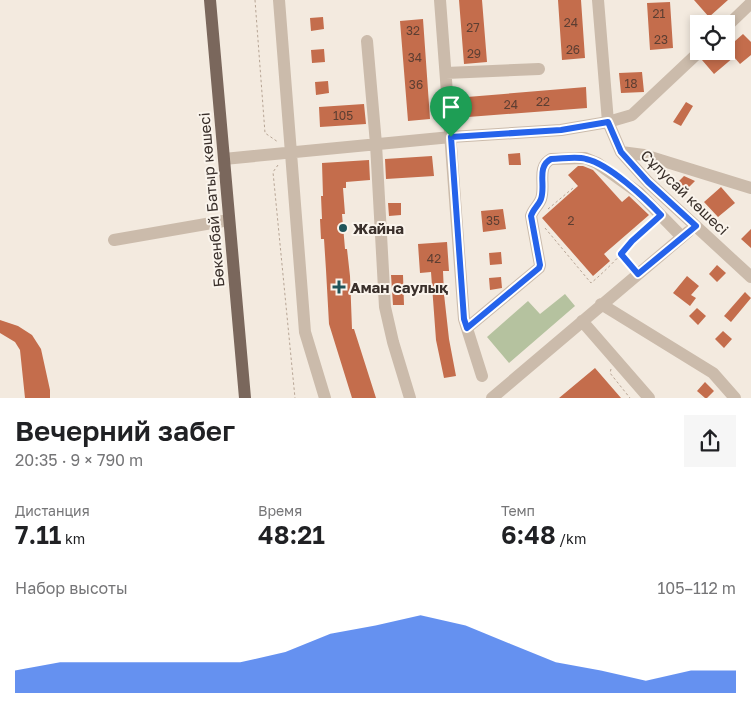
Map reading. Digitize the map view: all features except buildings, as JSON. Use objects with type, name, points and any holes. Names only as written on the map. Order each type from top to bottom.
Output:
[{"type":"main road","name":"Бөкенбай Батыр көшесі","points":[[210,0],[245,398]]},
{"type":"street","points":[[279,0],[288,153],[305,332],[325,398]]},
{"type":"street","points":[[440,0],[464,319],[482,376]]},
{"type":"street","name":"Сұлусай көшесі","points":[[598,0],[608,122],[621,152],[648,182],[751,277]]},
{"type":"street","points":[[735,18],[751,3]]},
{"type":"street","points":[[367,41],[376,144],[385,306],[393,342],[410,398]]},
{"type":"street","points":[[224,159],[451,137],[561,130],[608,122],[632,115],[690,60]]},
{"type":"street","points":[[446,73],[539,69]]},
{"type":"street","points":[[621,152],[644,155],[751,188]]},
{"type":"street","points":[[467,328],[539,268],[531,216],[542,198],[542,168],[551,159],[585,158],[597,163],[639,193],[682,237]]},
{"type":"street","points":[[114,240],[230,220]]},
{"type":"street","points":[[492,398],[601,304],[696,226]]},
{"type":"street","points":[[601,304],[713,373],[735,398]]},
{"type":"street","points":[[582,321],[649,398]]},
{"type":"path","points":[[256,0],[265,133],[283,146],[288,153],[273,172],[295,398]]},
{"type":"path","points":[[544,213],[573,188]]},
{"type":"path","points":[[543,226],[591,283],[611,266],[632,241],[661,215]]},
{"type":"path","points":[[621,254],[638,274]]},
{"type":"path","points":[[617,362],[609,371],[630,398]]},
{"type":"green space","points":[[565,294],[575,306],[509,363],[487,337],[528,301],[540,314]]},
{"type":"place","name":"Жайна","points":[[343,228]]},
{"type":"place","name":"Аман саулық","points":[[339,287]]},
{"type":"route","points":[[608,122],[621,152],[648,182],[696,226],[638,274],[621,254],[632,241],[661,215],[639,193],[597,163],[585,158],[551,159],[542,168],[542,198],[531,216],[539,268],[467,328],[464,319],[451,137],[561,130],[608,122]]}]
